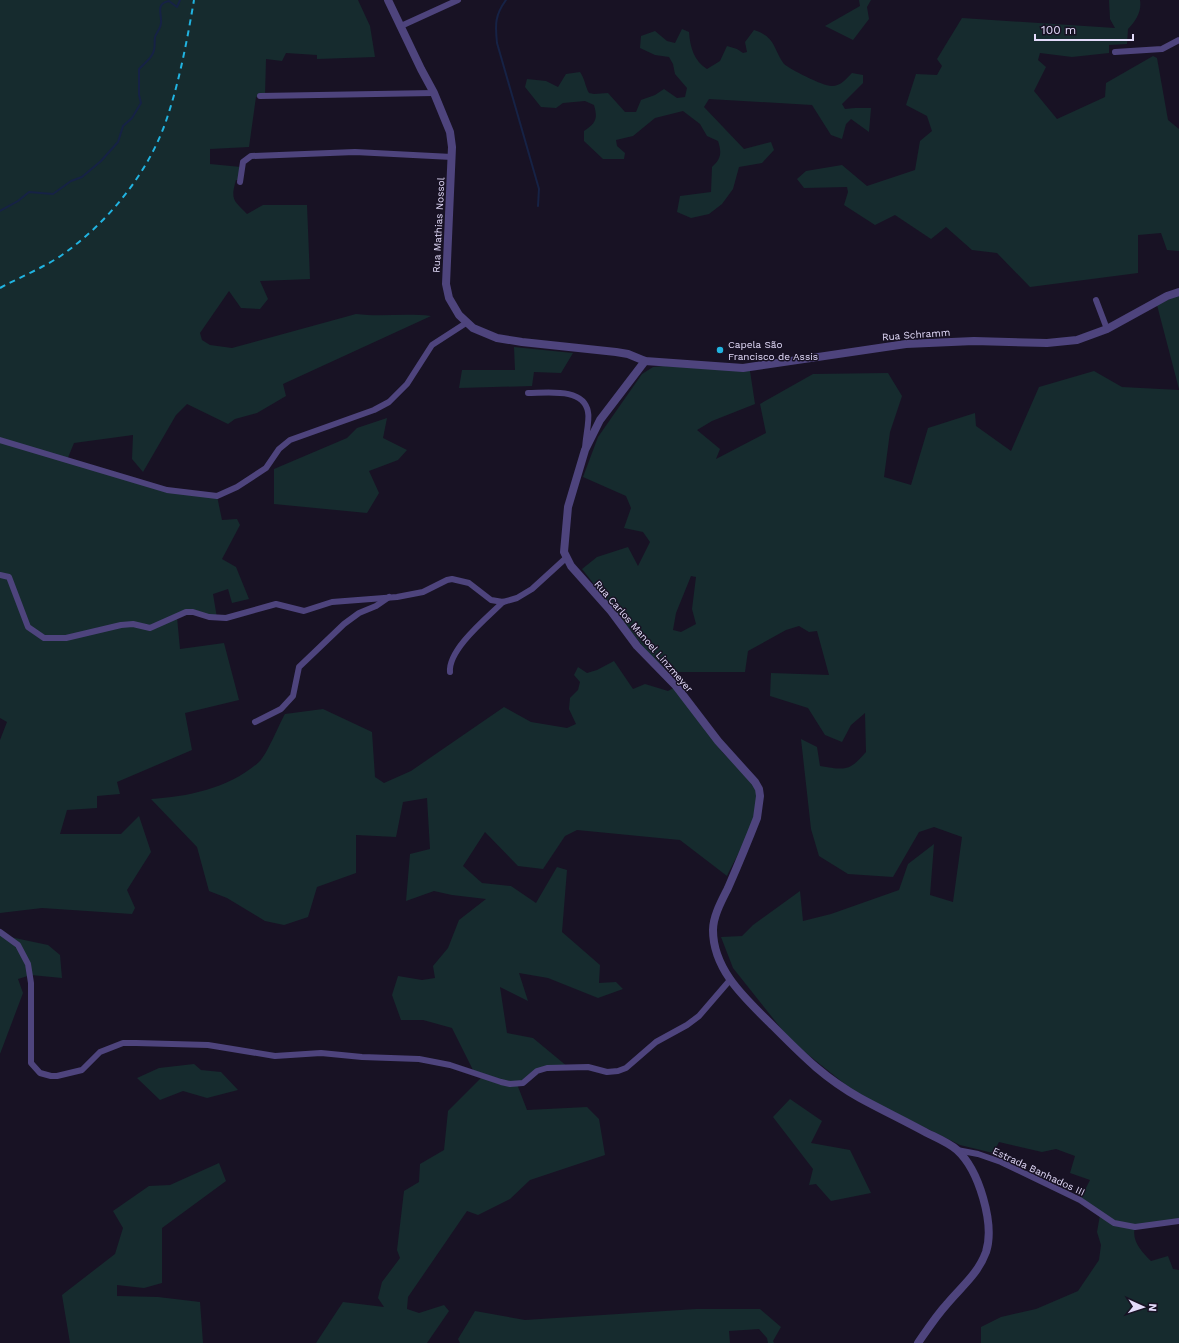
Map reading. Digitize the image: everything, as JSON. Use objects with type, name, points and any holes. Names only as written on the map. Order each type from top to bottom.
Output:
[{"type":"street","name":"Rua Mathias Nossol","points":[[388,0],[421,70],[434,93],[450,132],[452,157],[446,284],[447,292],[453,306],[466,323],[477,330],[497,338],[616,352],[628,354],[645,361]]},
{"type":"street","points":[[401,26],[458,0]]},
{"type":"street","points":[[1115,52],[1162,49],[1179,40]]},
{"type":"street","points":[[260,96],[434,93]]},
{"type":"street","points":[[240,182],[243,162],[250,156],[355,152],[452,157]]},
{"type":"street","name":"Rua Schramm","points":[[645,361],[730,368],[757,368],[906,344],[974,341],[1047,343],[1077,340],[1107,329],[1167,296],[1179,292]]},
{"type":"street","points":[[1096,300],[1107,329]]},
{"type":"street","points":[[0,440],[167,490],[217,496],[237,487],[266,468],[279,449],[290,440],[374,410],[389,402],[407,384],[432,345],[466,323]]},
{"type":"street","points":[[0,575],[9,577],[28,627],[44,638],[66,638],[121,625],[133,624],[150,628],[186,612],[193,612],[209,618],[226,618],[276,604],[304,612],[332,602],[389,597],[428,590],[452,579],[469,583],[491,600],[503,602],[517,598],[532,589],[566,558],[564,544],[568,507],[585,450],[600,420],[645,361]]},
{"type":"street","points":[[528,393],[570,394],[580,398],[588,412],[585,450]]},
{"type":"street","name":"Rua Carlos Manoel Linzmeyer","points":[[566,558],[637,646],[676,686],[718,741],[759,789],[760,802],[757,818],[714,924],[716,945],[725,971],[730,980],[748,1003],[826,1077],[860,1098],[938,1138],[957,1150],[965,1161],[978,1185],[987,1212],[988,1241],[985,1254],[978,1268],[946,1305],[918,1343]]},
{"type":"street","points":[[255,722],[282,709],[293,696],[299,667],[344,624],[359,613],[376,606],[389,597]]},
{"type":"street","points":[[450,672],[451,662],[462,643],[503,602]]},
{"type":"street","points":[[0,932],[18,945],[28,964],[31,983],[31,1062],[40,1073],[51,1076],[82,1070],[100,1052],[122,1043],[136,1042],[208,1045],[275,1056],[321,1053],[362,1057],[419,1059],[450,1065],[510,1084],[523,1083],[537,1071],[547,1068],[588,1068],[607,1072],[618,1071],[626,1068],[656,1042],[695,1019],[707,1008],[730,980]]},
{"type":"street","name":"Estrada Banhados III","points":[[957,1150],[978,1154],[1001,1162],[1080,1200],[1114,1223],[1135,1227],[1179,1222]]},
{"type":"green space","points":[[0,0],[358,0],[370,26],[375,57],[317,59],[317,55],[286,53],[282,61],[266,59],[265,96],[256,97],[249,147],[210,149],[210,164],[241,167],[240,180],[236,180],[233,196],[236,203],[247,214],[263,205],[307,205],[310,279],[260,281],[268,299],[260,309],[241,308],[229,291],[200,333],[202,340],[210,345],[232,348],[356,314],[431,316],[283,384],[286,396],[257,413],[235,419],[228,424],[187,404],[176,415],[143,472],[132,459],[133,435],[74,443],[67,460],[167,490],[217,496],[222,520],[237,519],[240,525],[222,559],[236,567],[249,599],[232,603],[228,589],[213,594],[217,618],[193,612],[177,617],[180,649],[224,643],[239,700],[185,713],[192,750],[117,782],[120,794],[97,796],[97,808],[67,810],[60,834],[121,834],[139,816],[151,852],[127,890],[135,908],[132,914],[42,908],[0,913],[0,740],[7,722],[0,718]]},
{"type":"green space","points":[[859,0],[871,0],[867,7],[869,19],[853,40],[825,26],[860,6]]},
{"type":"green space","points":[[1109,0],[1140,0],[1138,16],[1128,29],[1127,44],[1109,45],[1109,53],[1072,57],[1040,53],[1038,60],[1046,67],[1034,91],[1057,119],[1105,97],[1106,83],[1153,56],[1157,58],[1168,120],[1179,129],[1179,251],[1167,250],[1161,233],[1138,235],[1138,273],[1030,287],[997,253],[972,250],[946,227],[931,239],[895,215],[875,225],[844,205],[848,192],[847,187],[804,188],[797,179],[806,171],[842,165],[867,186],[915,170],[920,141],[932,131],[927,116],[906,105],[916,74],[937,75],[942,66],[937,59],[962,18],[1115,28],[1110,19]]},
{"type":"green space","points":[[682,29],[689,32],[690,43],[696,58],[707,69],[720,61],[727,46],[737,49],[743,53],[747,52],[745,42],[754,30],[766,36],[770,40],[784,64],[815,81],[828,86],[835,86],[843,82],[852,73],[863,75],[863,83],[842,104],[845,109],[871,108],[869,132],[851,119],[846,124],[842,139],[831,135],[812,105],[709,99],[704,107],[744,149],[771,142],[774,150],[762,163],[739,167],[733,189],[722,204],[709,214],[691,218],[677,212],[680,196],[711,192],[712,167],[720,156],[718,141],[707,136],[700,124],[683,111],[655,118],[633,136],[616,140],[617,146],[625,153],[624,159],[603,159],[584,141],[584,131],[591,126],[596,117],[594,105],[585,101],[563,103],[556,108],[541,107],[525,87],[527,79],[546,81],[558,87],[566,74],[580,72],[589,93],[608,93],[625,112],[636,112],[641,100],[655,95],[664,89],[677,98],[685,97],[687,88],[675,74],[673,64],[669,57],[655,55],[640,48],[641,36],[655,31],[667,41],[675,43]]},
{"type":"green space","points":[[1179,295],[1179,389],[1157,305]]},
{"type":"green space","points":[[514,347],[573,353],[561,373],[534,372],[532,386],[459,388],[462,370],[515,370]]},
{"type":"green space","points":[[664,366],[750,371],[755,404],[712,421],[697,430],[720,449],[716,459],[766,433],[760,404],[813,374],[888,373],[902,396],[890,432],[884,477],[911,485],[928,428],[975,413],[976,426],[1011,451],[1039,387],[1094,371],[1122,387],[1179,390],[1179,1221],[1135,1227],[1134,1232],[1138,1246],[1151,1261],[1168,1256],[1173,1269],[1179,1270],[1179,1343],[981,1343],[981,1327],[1001,1317],[1036,1309],[1078,1291],[1099,1260],[1101,1245],[1097,1232],[1100,1215],[1080,1200],[1090,1180],[1070,1173],[1075,1156],[1056,1149],[1042,1152],[999,1142],[993,1153],[960,1145],[856,1093],[791,1041],[733,968],[721,937],[742,936],[753,925],[800,891],[803,921],[831,914],[899,890],[908,864],[934,844],[930,895],[953,902],[962,837],[934,827],[919,832],[893,877],[848,874],[819,856],[811,829],[801,739],[817,747],[820,766],[841,769],[846,768],[860,759],[866,752],[865,713],[851,725],[842,742],[825,735],[808,708],[770,696],[771,673],[829,675],[817,631],[809,632],[799,626],[786,630],[748,651],[745,672],[678,672],[660,668],[582,569],[597,557],[628,547],[638,566],[650,542],[643,532],[624,528],[631,508],[626,496],[583,477],[598,437],[642,374],[653,367]],"holes":[[[691,576],[696,577],[692,609],[696,624],[681,632],[673,630],[676,613]]]},
{"type":"green space","points":[[387,418],[383,438],[407,450],[398,460],[369,471],[379,493],[367,513],[274,504],[274,469],[347,438],[357,428]]},
{"type":"green space","points":[[614,661],[633,689],[645,684],[668,691],[675,687],[723,753],[754,783],[757,793],[757,804],[750,830],[727,876],[680,840],[577,830],[565,836],[543,869],[518,866],[485,832],[463,866],[482,883],[511,886],[536,903],[557,867],[567,870],[562,932],[600,965],[599,983],[616,982],[623,989],[598,998],[548,978],[519,973],[528,1001],[500,987],[507,1033],[533,1038],[568,1067],[547,1068],[517,1084],[527,1110],[587,1107],[599,1119],[605,1155],[530,1180],[510,1199],[478,1215],[467,1211],[408,1297],[407,1309],[419,1313],[444,1305],[449,1311],[427,1343],[316,1343],[343,1302],[384,1307],[378,1298],[382,1282],[400,1258],[397,1250],[404,1191],[419,1182],[420,1164],[444,1150],[448,1111],[483,1076],[474,1072],[452,1028],[423,1020],[401,1020],[392,995],[398,976],[422,980],[435,978],[433,966],[448,948],[459,920],[486,899],[452,895],[434,891],[406,901],[410,854],[430,849],[427,798],[403,802],[396,837],[356,835],[356,873],[317,887],[308,917],[284,925],[265,921],[227,898],[209,891],[197,847],[151,799],[179,796],[208,790],[222,785],[248,771],[259,762],[285,714],[323,709],[372,732],[375,777],[384,783],[411,771],[504,707],[531,722],[567,728],[576,724],[569,709],[570,698],[578,690],[580,682],[574,675],[578,667],[587,673],[597,670]]},
{"type":"green space","points":[[0,932],[10,937],[48,945],[60,955],[62,978],[31,975],[18,979],[23,993],[0,1054]]},
{"type":"green space","points":[[194,1064],[201,1070],[221,1072],[238,1090],[207,1098],[183,1091],[160,1100],[137,1078],[159,1068]]},
{"type":"green space","points":[[790,1099],[822,1121],[811,1143],[850,1150],[871,1193],[831,1201],[816,1184],[809,1185],[813,1169],[773,1117]]},
{"type":"green space","points":[[219,1163],[226,1181],[162,1228],[162,1283],[144,1288],[117,1285],[117,1296],[158,1297],[200,1302],[203,1343],[70,1343],[62,1295],[115,1254],[123,1228],[113,1211],[149,1186],[170,1185]]},
{"type":"green space","points":[[696,1309],[760,1309],[781,1327],[773,1341],[774,1343],[768,1343],[767,1338],[759,1329],[729,1331],[730,1343],[460,1343],[458,1339],[475,1311],[525,1320]]},
{"type":"waterway","points":[[0,211],[18,201],[29,192],[53,194],[71,181],[82,177],[101,161],[118,142],[123,126],[132,118],[141,103],[139,95],[139,69],[149,59],[154,51],[155,37],[161,25],[160,9],[162,4],[169,1],[177,7],[180,0]]},
{"type":"waterway","points":[[506,0],[498,15],[496,30],[497,43],[539,189],[538,206]]},
{"type":"railway","points":[[0,288],[55,260],[79,242],[109,213],[136,180],[157,143],[170,109],[182,62],[194,0]]},
{"type":"place","name":"Capela São Francisco de Assis","points":[[720,350]]}]
